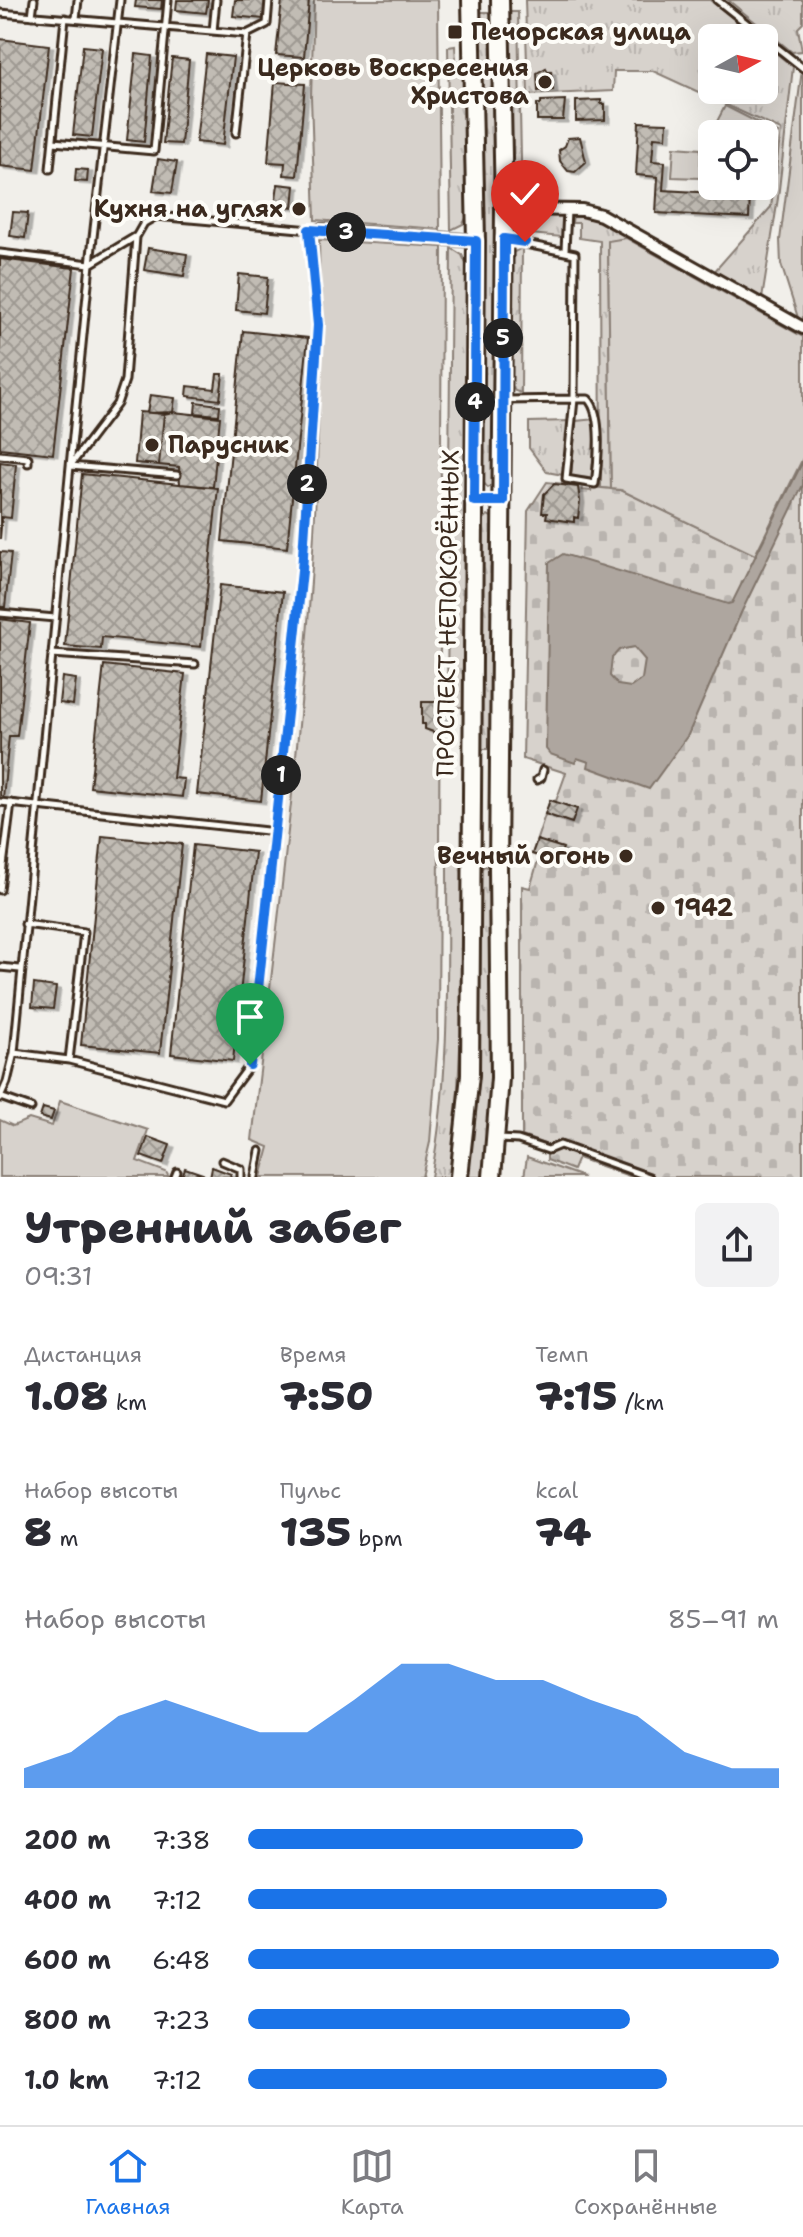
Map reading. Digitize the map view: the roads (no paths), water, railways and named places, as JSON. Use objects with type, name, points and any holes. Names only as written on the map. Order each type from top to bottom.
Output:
[{"type":"main road","name":"ПРОСПЕКТ НЕПОКОРЁННЫХ","points":[[459,1177],[470,1075],[476,241],[471,0]]},
{"type":"main road","points":[[492,1177],[500,1078],[498,855],[504,209],[500,0]]},
{"type":"main road","points":[[474,501],[503,501]]},
{"type":"street","points":[[504,209],[582,210],[601,215],[803,328]]},
{"type":"street","points":[[315,230],[476,241]]},
{"type":"lane","points":[[32,16],[34,0]]},
{"type":"lane","points":[[76,19],[78,0]]},
{"type":"lane","points":[[31,1108],[0,1098],[14,1053],[90,264],[120,0]]},
{"type":"lane","points":[[53,142],[154,151],[168,0]]},
{"type":"lane","points":[[213,31],[216,0]]},
{"type":"lane","points":[[0,13],[247,34],[267,24],[269,0]]},
{"type":"lane","points":[[717,0],[803,68]]},
{"type":"lane","points":[[50,169],[65,18]]},
{"type":"lane","points":[[236,133],[247,34]]},
{"type":"lane","points":[[565,250],[567,210]]},
{"type":"lane","points":[[14,1053],[69,1060],[224,1100],[250,1065],[302,571],[318,325],[315,230],[156,216],[144,223],[136,237],[125,380],[117,404],[70,466]]},
{"type":"lane","points":[[0,253],[90,264],[136,237]]},
{"type":"lane","points":[[503,400],[574,399],[588,399],[595,406],[598,417],[595,484],[566,479],[574,399],[575,254],[504,239]]},
{"type":"lane","points":[[0,455],[28,458],[28,463]]},
{"type":"lane","points":[[70,466],[177,475]]},
{"type":"lane","points":[[0,613],[55,618]]},
{"type":"lane","points":[[52,654],[195,664]]},
{"type":"lane","points":[[471,769],[499,770]]},
{"type":"lane","points":[[537,780],[541,778],[543,770]]},
{"type":"lane","points":[[0,802],[276,832]]},
{"type":"lane","points":[[0,890],[11,803]]},
{"type":"lane","points":[[471,816],[499,816]]},
{"type":"lane","points":[[444,856],[498,855]]},
{"type":"lane","points":[[25,924],[84,932],[69,1060]]},
{"type":"lane","points":[[0,967],[20,969]]},
{"type":"lane","points":[[497,1139],[518,1140],[547,1150],[560,1145],[649,1177]]},
{"type":"lane","points":[[255,1177],[260,1151]]},
{"type":"lane","points":[[222,1161],[241,1169],[241,1177]]},
{"type":"place","name":"Печорская улица","points":[[455,32]]},
{"type":"place","name":"Церковь Воскресения Христова","points":[[545,82]]},
{"type":"place","name":"Кухня на углях","points":[[299,209]]},
{"type":"place","name":"Парусник","points":[[152,445]]},
{"type":"place","name":"Вечный огонь","points":[[626,856]]},
{"type":"place","name":"1942","points":[[658,908]]}]
